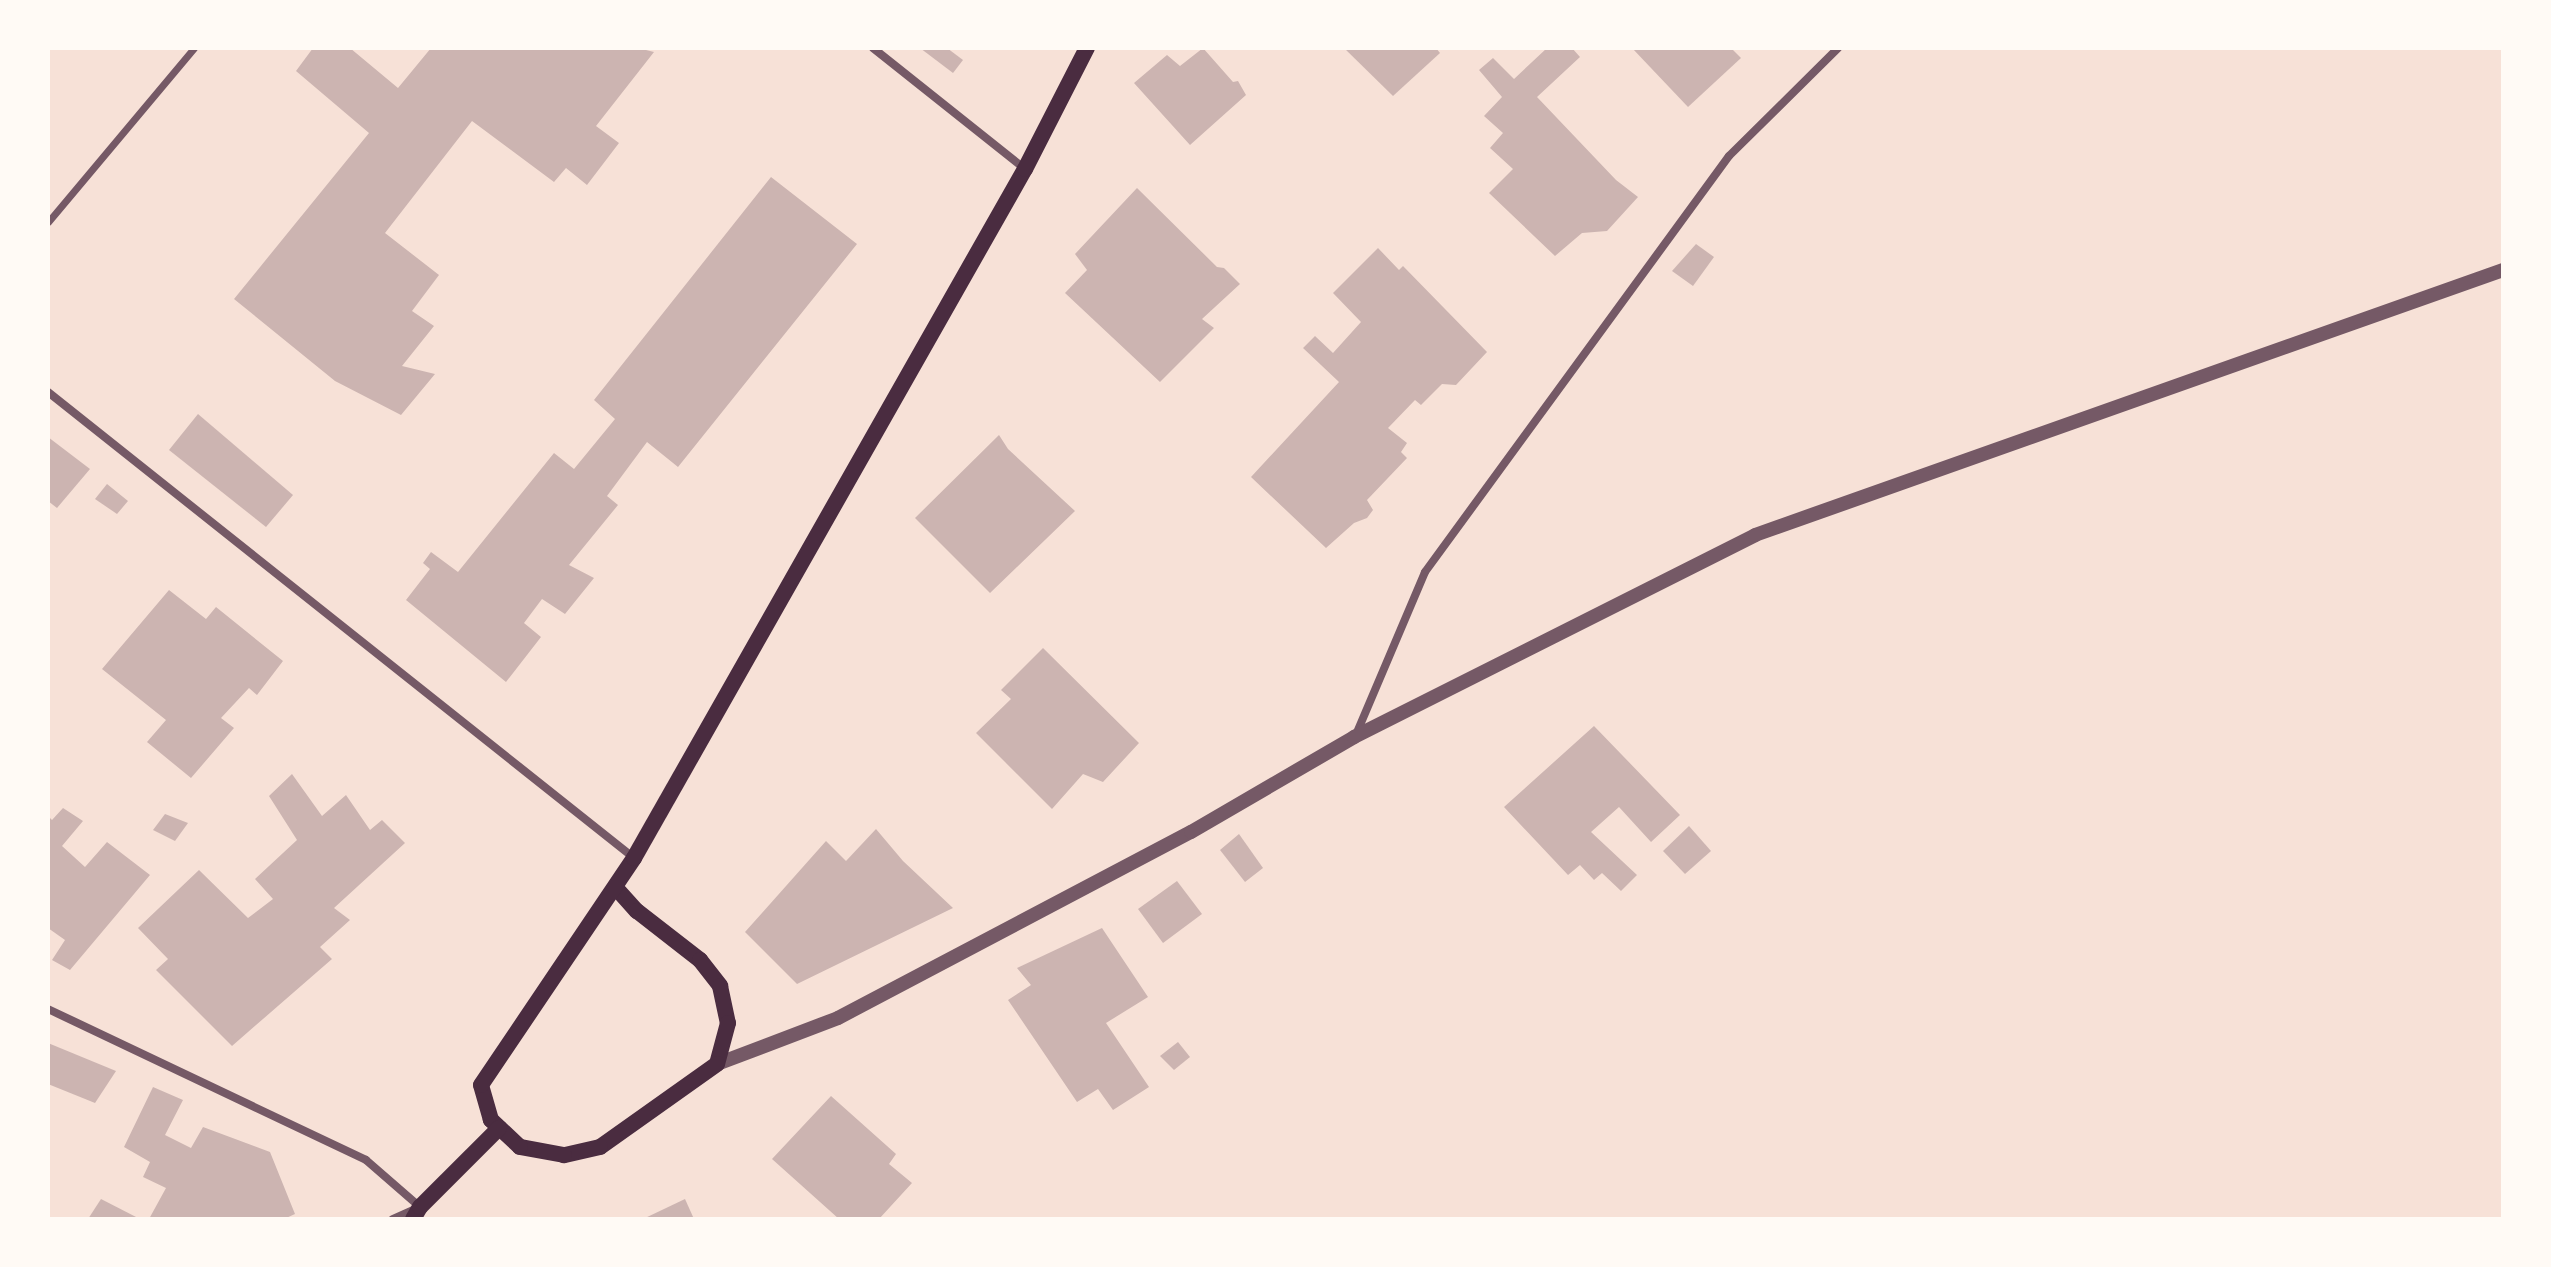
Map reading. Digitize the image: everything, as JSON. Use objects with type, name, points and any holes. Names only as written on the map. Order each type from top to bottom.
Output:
[{"type":"main road","points":[[616,888],[637,911],[700,960],[720,986],[728,1023],[717,1064],[600,1147],[564,1155],[520,1147],[491,1120],[481,1085],[563,959],[616,888],[634,858],[1025,169],[1087,48]]},
{"type":"main road","points":[[417,1213],[499,1128]]},
{"type":"street","points":[[48,222],[194,48]]},
{"type":"street","points":[[873,48],[1025,169]]},
{"type":"street","points":[[1354,737],[1425,572],[1729,156],[1838,48]]},
{"type":"street","points":[[717,1064],[838,1018],[1177,839],[1354,737],[1755,535],[2503,270]]},
{"type":"street","points":[[48,392],[634,858]]},
{"type":"street","points":[[48,1009],[366,1160],[417,1213],[393,1219]]},
{"type":"building","points":[[313,48],[350,48],[398,88],[431,48],[638,48],[654,52],[596,126],[619,143],[587,185],[566,168],[554,182],[472,121],[385,233],[439,275],[412,311],[434,326],[402,366],[435,374],[401,415],[335,381],[234,299],[369,133],[296,71]]},
{"type":"building","points":[[920,48],[947,48],[963,60],[953,73]]},
{"type":"building","points":[[1203,48],[1233,82],[1238,81],[1246,95],[1190,145],[1134,83],[1167,55],[1180,66]]},
{"type":"building","points":[[1344,48],[1436,48],[1440,53],[1393,96]]},
{"type":"building","points":[[1547,48],[1572,48],[1580,57],[1537,97],[1616,180],[1638,197],[1607,231],[1582,233],[1555,256],[1489,193],[1513,169],[1490,148],[1503,133],[1484,116],[1502,97],[1479,70],[1493,58],[1514,79]]},
{"type":"building","points":[[1632,48],[1731,48],[1741,58],[1688,107]]},
{"type":"building","points":[[771,177],[857,244],[678,467],[647,442],[607,496],[618,505],[569,565],[594,578],[565,614],[542,599],[524,623],[541,637],[506,682],[406,600],[430,569],[423,563],[431,552],[458,572],[554,453],[574,469],[615,419],[594,400]]},
{"type":"building","points":[[1137,188],[1217,267],[1224,268],[1240,284],[1202,319],[1214,328],[1160,382],[1065,293],[1087,270],[1075,254]]},
{"type":"building","points":[[1696,244],[1714,257],[1693,286],[1672,271]]},
{"type":"building","points":[[1378,248],[1399,270],[1403,266],[1487,352],[1456,385],[1442,384],[1421,405],[1415,400],[1388,428],[1407,443],[1401,452],[1407,458],[1367,500],[1373,510],[1367,518],[1354,523],[1326,548],[1251,477],[1339,382],[1303,348],[1315,336],[1333,353],[1361,322],[1333,293]]},
{"type":"building","points":[[198,414],[293,495],[266,527],[169,450]]},
{"type":"building","points":[[999,435],[1008,449],[1075,511],[990,593],[915,518]]},
{"type":"building","points":[[48,437],[90,469],[57,508],[48,501]]},
{"type":"building","points":[[107,484],[128,501],[117,514],[95,499]]},
{"type":"building","points":[[169,590],[206,619],[216,607],[283,661],[257,695],[249,688],[221,718],[234,728],[191,778],[147,742],[166,720],[102,669]]},
{"type":"building","points":[[1043,648],[1139,743],[1103,782],[1083,774],[1052,809],[976,733],[1011,699],[1001,690]]},
{"type":"building","points":[[1594,726],[1680,815],[1651,842],[1619,807],[1591,832],[1637,875],[1621,891],[1602,873],[1594,880],[1580,865],[1568,875],[1504,807]]},
{"type":"building","points":[[292,774],[322,816],[346,795],[370,830],[382,820],[405,843],[334,908],[350,920],[320,947],[332,959],[232,1046],[156,970],[168,959],[138,928],[199,870],[248,918],[273,899],[255,879],[297,840],[269,796]]},
{"type":"building","points":[[63,808],[83,821],[62,846],[85,867],[107,842],[150,875],[70,970],[52,960],[65,940],[48,928],[48,816],[52,820]]},
{"type":"building","points":[[165,814],[188,823],[175,841],[153,830]]},
{"type":"building","points":[[1689,826],[1711,851],[1685,874],[1663,851]]},
{"type":"building","points":[[876,829],[903,861],[953,908],[797,984],[745,932],[826,841],[846,861]]},
{"type":"building","points":[[1239,834],[1263,868],[1245,882],[1220,850]]},
{"type":"building","points":[[1177,881],[1202,914],[1163,943],[1138,909]]},
{"type":"building","points":[[1102,928],[1148,997],[1106,1023],[1149,1087],[1113,1110],[1098,1089],[1077,1102],[1008,1000],[1031,985],[1017,968]]},
{"type":"building","points":[[1178,1042],[1190,1057],[1174,1070],[1160,1056]]},
{"type":"building","points":[[48,1043],[116,1071],[95,1103],[48,1084]]},
{"type":"building","points":[[153,1087],[183,1100],[165,1135],[191,1148],[203,1127],[270,1152],[295,1214],[284,1219],[149,1219],[166,1188],[143,1177],[150,1162],[124,1147]]},
{"type":"building","points":[[831,1096],[896,1154],[889,1164],[912,1183],[879,1219],[839,1219],[772,1159]]},
{"type":"building","points":[[101,1199],[140,1219],[88,1219]]},
{"type":"building","points":[[685,1199],[694,1219],[643,1219]]}]
